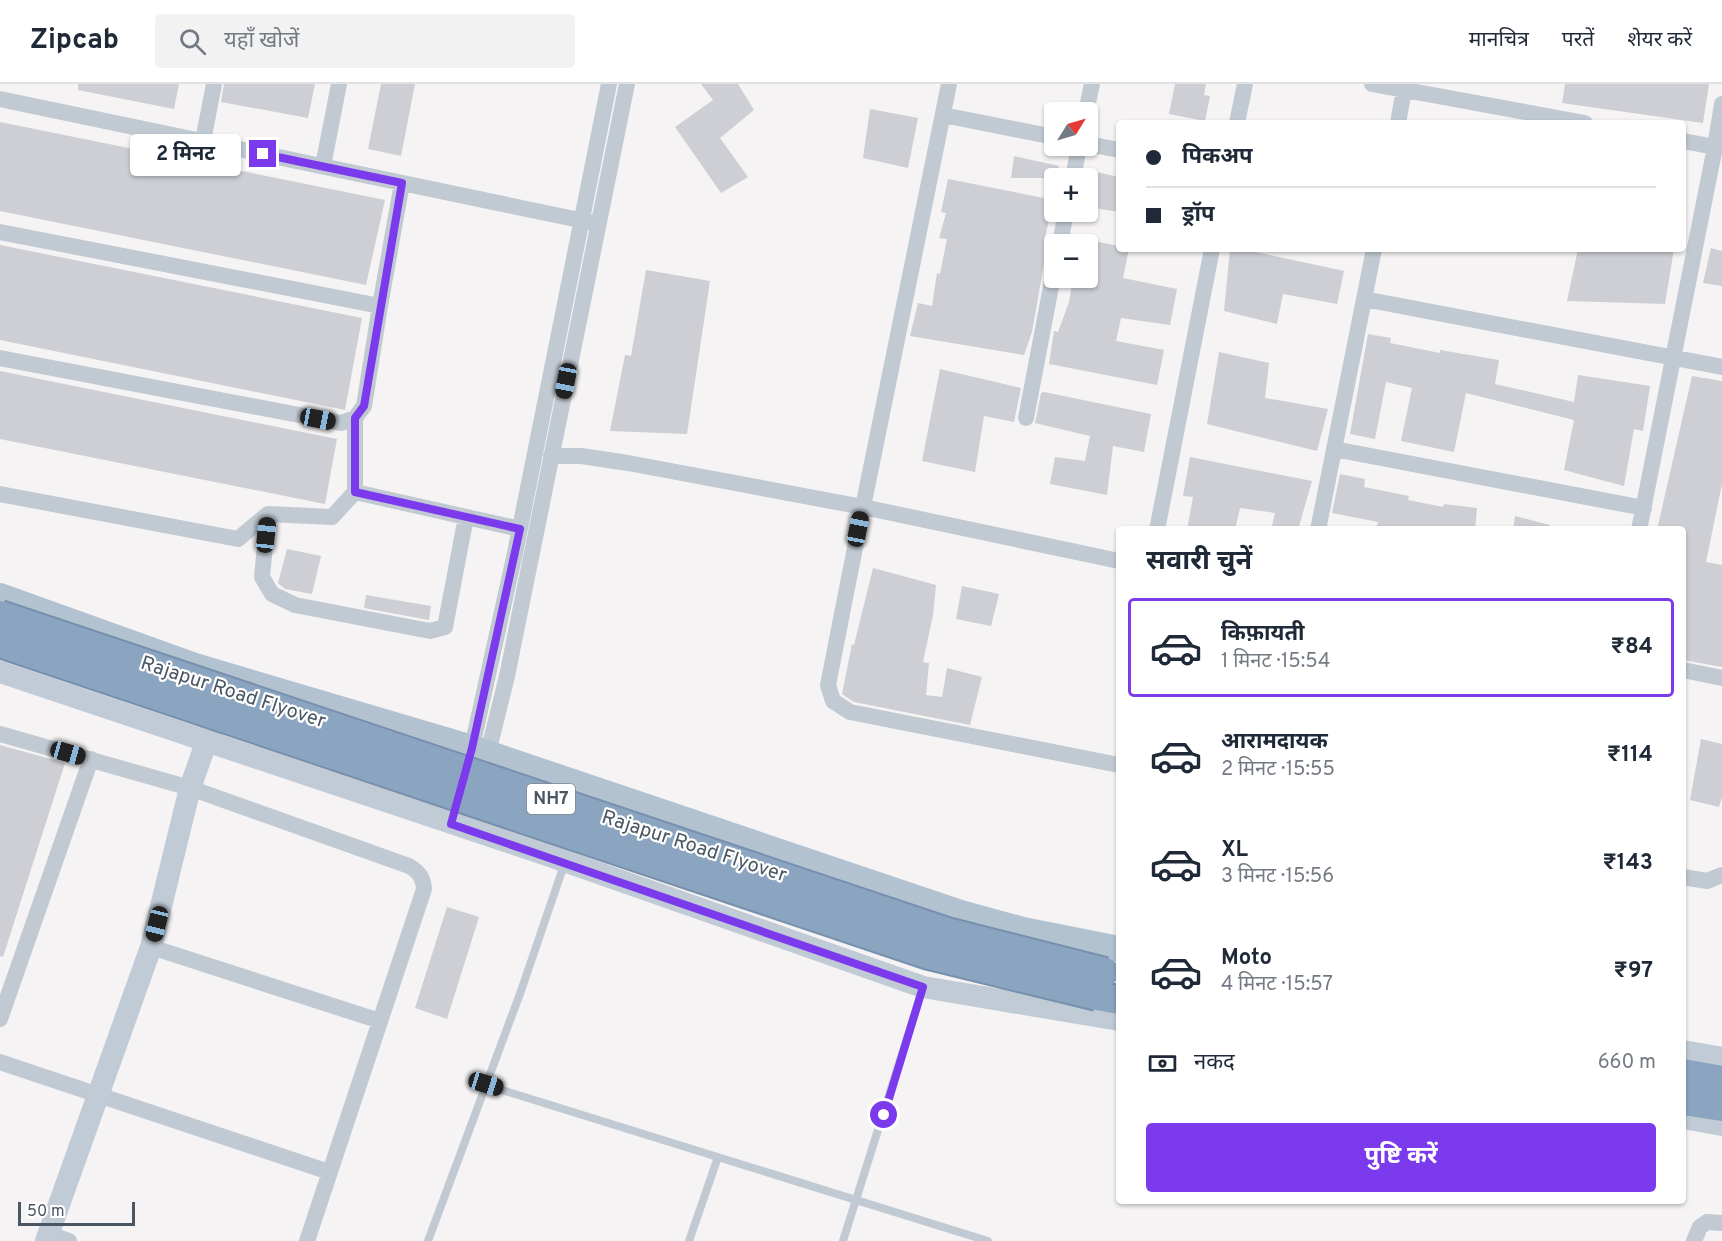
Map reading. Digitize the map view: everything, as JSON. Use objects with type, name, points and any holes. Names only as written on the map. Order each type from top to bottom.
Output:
[{"type":"highway","name":"Rajapur Road Flyover","points":[[0,615],[947,932],[1112,978]]},
{"type":"highway","name":"Rajapur Road Flyover","points":[[0,643],[929,955],[1112,978]]},
{"type":"highway","points":[[1686,1074],[1722,1080]]},
{"type":"highway","points":[[1686,1101],[1722,1107]]},
{"type":"main road","points":[[0,596],[227,675],[961,913],[1023,930],[1112,978]]},
{"type":"street","points":[[203,141],[214,84]]},
{"type":"street","points":[[323,166],[339,84]]},
{"type":"street","points":[[478,756],[520,529],[609,84]]},
{"type":"street","points":[[460,827],[552,456],[627,84]]},
{"type":"street","points":[[950,84],[828,685],[833,701],[850,712],[1116,764]]},
{"type":"street","points":[[1088,102],[1092,84]]},
{"type":"street","points":[[1238,120],[1245,84]]},
{"type":"street","points":[[1372,84],[1405,87],[1570,120]]},
{"type":"street","points":[[1399,120],[1405,87]]},
{"type":"street","points":[[0,99],[598,224]]},
{"type":"street","points":[[1641,526],[1722,104]]},
{"type":"street","points":[[943,115],[1044,135]]},
{"type":"street","points":[[1686,142],[1715,147]]},
{"type":"street","points":[[1098,146],[1116,149]]},
{"type":"street","points":[[0,358],[341,423],[355,418],[364,406],[402,183]]},
{"type":"street","points":[[0,232],[380,306]]},
{"type":"street","points":[[1158,526],[1211,252]]},
{"type":"street","points":[[1319,526],[1373,252]]},
{"type":"street","points":[[1026,418],[1051,288]]},
{"type":"street","points":[[1364,299],[1722,367]]},
{"type":"street","points":[[0,494],[238,539],[268,514],[332,517],[355,492],[355,418]]},
{"type":"street","points":[[1334,449],[1644,508]]},
{"type":"street","points":[[552,456],[581,456],[628,462],[863,507],[1116,560]]},
{"type":"street","points":[[355,492],[520,529]]},
{"type":"street","points":[[268,514],[261,577],[272,594],[295,605],[429,631],[445,627],[466,517]]},
{"type":"street","points":[[1686,671],[1722,678]]},
{"type":"street","points":[[0,672],[565,861],[923,987],[1116,1019]]},
{"type":"street","points":[[55,1239],[98,1096],[151,947],[190,788],[227,675]]},
{"type":"street","points":[[0,734],[190,788],[417,871],[423,879],[424,889],[307,1241]]},
{"type":"street","points":[[0,1019],[91,759]]},
{"type":"street","points":[[1686,878],[1707,881],[1722,875]]},
{"type":"street","points":[[151,947],[380,1021]]},
{"type":"street","points":[[1686,1052],[1722,1058]]},
{"type":"street","points":[[0,1062],[329,1172]]},
{"type":"street","points":[[1686,1119],[1722,1125]]},
{"type":"street","points":[[1694,1241],[1700,1227],[1707,1222],[1722,1223]]},
{"type":"lane","points":[[428,1241],[565,861]]},
{"type":"lane","points":[[843,1241],[923,987]]},
{"type":"lane","points":[[486,1084],[988,1241]]},
{"type":"lane","points":[[689,1241],[718,1157]]},
{"type":"building","points":[[78,84],[179,84],[174,109],[78,90]]},
{"type":"building","points":[[224,84],[315,84],[308,118],[221,102]]},
{"type":"building","points":[[381,84],[415,84],[401,156],[368,149]]},
{"type":"building","points":[[701,84],[738,84],[754,110],[720,138],[748,177],[721,193],[675,127],[713,100]]},
{"type":"building","points":[[1175,84],[1206,84],[1204,95],[1210,96],[1205,120],[1169,114]]},
{"type":"building","points":[[1565,84],[1709,84],[1703,123],[1562,103]]},
{"type":"building","points":[[870,109],[918,118],[908,168],[863,158]]},
{"type":"building","points":[[0,122],[385,200],[366,285],[0,211]]},
{"type":"building","points":[[1014,156],[1059,166],[1059,168],[1044,168],[1044,178],[1011,178]]},
{"type":"building","points":[[1098,172],[1116,176],[1116,212],[1098,209]]},
{"type":"building","points":[[948,179],[1044,198],[1044,222],[1049,222],[1044,234],[1044,264],[1032,332],[1024,355],[910,336],[918,303],[932,306],[937,273],[940,274],[947,239],[939,238],[946,213],[941,212]]},
{"type":"building","points":[[1098,242],[1116,245],[1116,252],[1128,252],[1123,278],[1177,289],[1170,325],[1121,318],[1116,341],[1164,350],[1157,385],[1049,364],[1054,331],[1058,332],[1069,302],[1071,288],[1098,288]]},
{"type":"building","points":[[0,245],[362,318],[345,410],[0,340]]},
{"type":"building","points":[[1711,248],[1722,251],[1722,286],[1703,283]]},
{"type":"building","points":[[1230,252],[1256,252],[1344,271],[1337,304],[1283,294],[1277,324],[1224,311]]},
{"type":"building","points":[[1577,252],[1674,252],[1665,304],[1567,301]]},
{"type":"building","points":[[646,270],[710,281],[687,434],[610,431],[625,355],[631,356]]},
{"type":"building","points":[[1368,334],[1391,338],[1390,343],[1440,353],[1440,350],[1499,360],[1495,384],[1574,402],[1578,375],[1650,386],[1643,431],[1634,429],[1624,486],[1564,470],[1574,420],[1466,393],[1454,452],[1401,441],[1412,388],[1386,382],[1375,439],[1350,434]]},
{"type":"building","points":[[1219,352],[1269,363],[1265,398],[1328,409],[1317,451],[1207,424]]},
{"type":"building","points":[[940,369],[1021,388],[1014,422],[984,416],[975,472],[922,461]]},
{"type":"building","points":[[0,371],[337,439],[325,504],[0,439]]},
{"type":"building","points":[[1692,376],[1722,381],[1722,484],[1706,562],[1722,565],[1722,667],[1686,661],[1686,526],[1658,526]]},
{"type":"building","points":[[1041,393],[1151,414],[1144,452],[1113,446],[1107,495],[1050,484],[1055,457],[1085,461],[1090,436],[1035,423]]},
{"type":"building","points":[[1190,457],[1312,481],[1299,526],[1272,526],[1275,513],[1240,508],[1236,526],[1188,526],[1193,497],[1183,496]]},
{"type":"building","points":[[1340,474],[1365,479],[1364,487],[1409,496],[1408,500],[1443,507],[1444,504],[1477,508],[1475,526],[1377,526],[1378,522],[1332,513]]},
{"type":"building","points":[[1515,516],[1550,525],[1550,526],[1514,526]]},
{"type":"building","points":[[287,549],[321,556],[312,594],[285,589],[278,583]]},
{"type":"building","points":[[873,568],[936,585],[933,615],[923,662],[929,663],[926,695],[942,697],[947,668],[982,677],[970,725],[854,702],[842,694],[852,644],[854,645]]},
{"type":"building","points":[[962,586],[999,594],[991,626],[956,619]]},
{"type":"building","points":[[366,595],[431,606],[429,620],[364,608]]},
{"type":"building","points":[[1701,739],[1722,744],[1722,797],[1719,807],[1690,800]]},
{"type":"building","points":[[0,745],[65,763],[3,957],[0,956]]},
{"type":"building","points":[[447,907],[479,917],[447,1019],[415,1008]]},
{"type":"route","points":[[263,154],[402,183],[364,406],[355,418],[355,492],[520,529],[472,748],[451,824],[923,987],[884,1115]]}]
